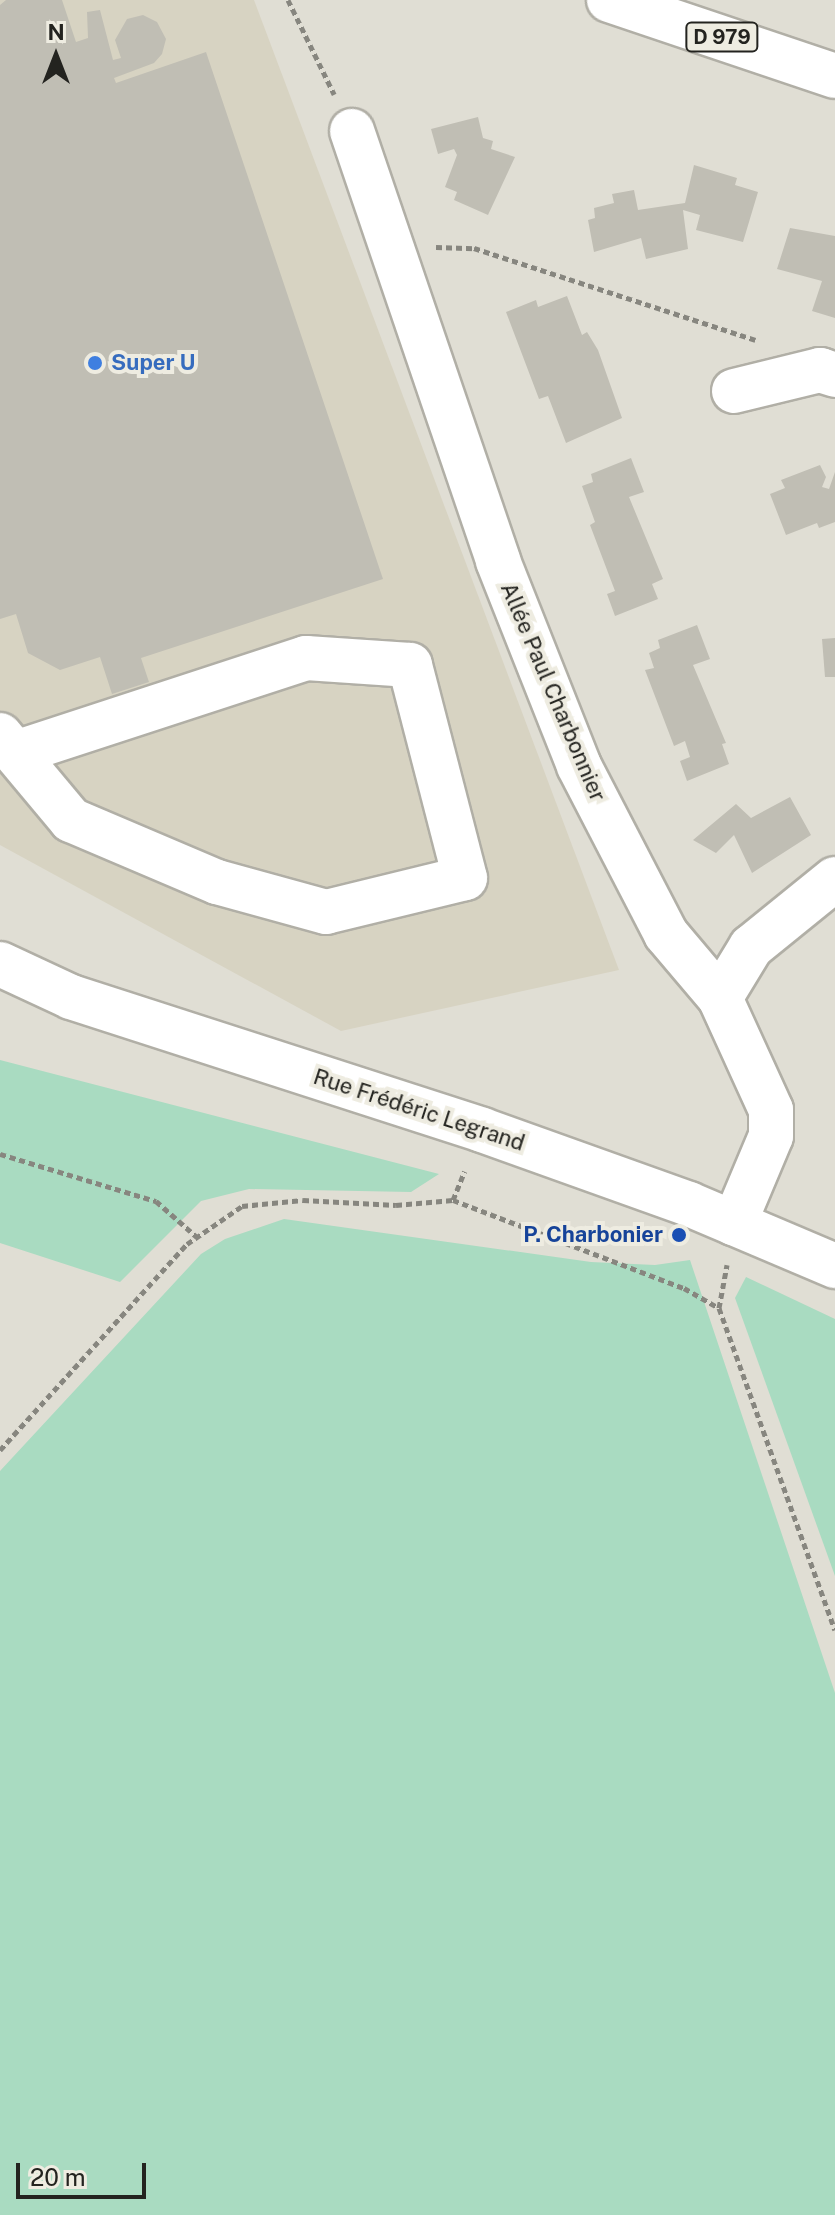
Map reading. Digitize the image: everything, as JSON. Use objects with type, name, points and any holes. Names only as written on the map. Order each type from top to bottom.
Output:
[{"type":"street","name":"D 979","points":[[609,0],[835,76]]},
{"type":"street","name":"Allée Paul Charbonnier","points":[[352,131],[387,245],[498,561],[579,766],[666,934],[720,998],[771,1110],[771,1136],[734,1224]]},
{"type":"street","points":[[734,391],[828,372]]},
{"type":"street","points":[[306,658],[410,665],[465,878],[326,912],[217,882],[71,820],[9,744],[306,658]]},
{"type":"street","points":[[720,998],[751,947],[835,879]]},
{"type":"street","name":"Rue Frédéric Legrand","points":[[0,964],[71,997],[482,1130],[734,1224],[835,1266]]},
{"type":"path","points":[[288,0],[352,131]]},
{"type":"path","points":[[387,245],[474,248],[730,329],[828,372]]},
{"type":"path","points":[[0,1154],[156,1201],[197,1237]]},
{"type":"path","points":[[0,1450],[197,1237],[242,1206],[303,1200],[396,1205],[453,1200],[684,1288],[719,1308],[835,1630]]},
{"type":"shaded area","points":[[0,0],[254,0],[619,970],[341,1031],[0,845]]},
{"type":"green space","points":[[0,1060],[439,1174],[411,1192],[249,1189],[201,1201],[120,1282],[0,1243]]},
{"type":"green space","points":[[284,1219],[591,1262],[655,1265],[690,1260],[835,1693],[835,2215],[0,2215],[0,1471],[201,1254],[225,1239]]},
{"type":"green space","points":[[746,1277],[835,1319],[835,1576],[735,1298]]},
{"type":"building","points":[[6,0],[62,0],[76,42],[88,38],[87,12],[100,10],[113,60],[121,58],[115,40],[127,19],[143,15],[157,22],[166,39],[162,54],[154,63],[114,78],[116,83],[206,52],[383,579],[141,658],[149,682],[112,694],[100,657],[60,670],[28,653],[16,614],[0,619],[0,5]]},
{"type":"building","points":[[478,117],[483,138],[493,141],[491,149],[515,157],[488,215],[454,200],[457,192],[445,187],[457,155],[454,149],[438,154],[431,129]]},
{"type":"building","points":[[694,165],[737,178],[735,185],[758,192],[743,242],[696,230],[700,215],[683,210],[688,249],[646,259],[641,238],[594,252],[588,220],[595,218],[594,208],[614,203],[612,194],[634,190],[638,210],[685,203]]},
{"type":"building","points":[[790,228],[835,236],[835,318],[812,311],[822,281],[777,269]]},
{"type":"building","points":[[567,296],[582,335],[587,332],[598,350],[622,418],[566,443],[548,396],[539,399],[506,312],[536,300],[538,307]]},
{"type":"building","points":[[631,458],[644,492],[629,497],[663,579],[652,584],[658,599],[615,616],[607,594],[615,591],[590,525],[595,522],[582,486],[593,482],[591,474]]},
{"type":"building","points":[[820,465],[826,477],[822,487],[829,489],[835,472],[835,522],[819,528],[817,523],[786,535],[770,494],[785,488],[781,480]]},
{"type":"building","points":[[697,625],[710,659],[693,665],[726,743],[722,744],[729,764],[687,781],[680,761],[690,757],[685,741],[674,746],[645,670],[654,668],[649,653],[660,648],[658,640]]},
{"type":"building","points":[[835,638],[835,677],[825,677],[822,639]]},
{"type":"building","points":[[790,797],[811,835],[752,873],[734,835],[716,853],[693,840],[736,804],[751,818]]},
{"type":"place","name":"Super U","points":[[95,363]]},
{"type":"place","name":"P. Charbonier","points":[[679,1235]]}]
